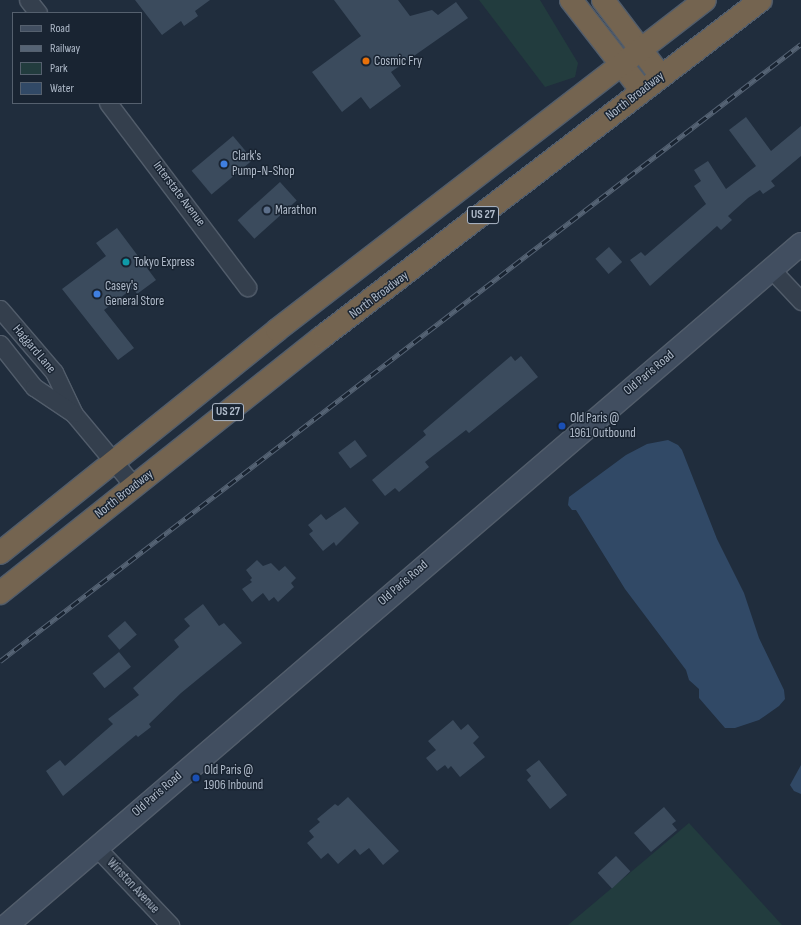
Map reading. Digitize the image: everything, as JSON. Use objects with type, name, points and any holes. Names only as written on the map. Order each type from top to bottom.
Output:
[{"type":"highway","points":[[571,0],[642,91]]},
{"type":"highway","points":[[603,0],[661,76]]},
{"type":"highway","name":"US 27","points":[[0,553],[114,461],[203,392],[277,330],[705,0]]},
{"type":"highway","name":"North Broadway","points":[[0,593],[134,486],[761,0]]},
{"type":"street","points":[[28,0],[37,12]]},
{"type":"street","name":"Interstate Avenue","points":[[109,104],[247,287]]},
{"type":"street","name":"Old Paris Road","points":[[7,925],[96,847],[801,244]]},
{"type":"street","points":[[771,269],[801,301]]},
{"type":"street","name":"Haggard Lane","points":[[0,309],[54,372],[74,414],[134,486]]},
{"type":"street","name":"Haggard Lane","points":[[0,344],[34,387],[74,414]]},
{"type":"street","name":"Winston Avenue","points":[[96,847],[170,925]]},
{"type":"green space","points":[[479,0],[540,0],[578,63],[575,77],[545,87]]},
{"type":"green space","points":[[689,823],[782,925],[568,925]]},
{"type":"water","points":[[668,440],[678,445],[682,450],[717,539],[744,593],[759,638],[784,690],[785,699],[779,706],[759,720],[735,728],[725,728],[699,698],[699,689],[689,680],[686,670],[625,589],[576,510],[572,510],[568,505],[569,497],[626,455],[647,444]]},
{"type":"water","points":[[801,765],[801,794],[794,791],[790,785]]},
{"type":"building","points":[[135,0],[210,0],[195,11],[198,16],[184,26],[181,21],[162,35]]},
{"type":"building","name":"Cosmic Fry","points":[[334,0],[398,0],[410,16],[432,10],[438,15],[456,2],[468,18],[391,72],[401,86],[370,109],[361,97],[342,112],[312,72],[361,36]]},
{"type":"building","points":[[746,117],[771,151],[801,126],[801,156],[771,181],[775,186],[763,194],[760,190],[748,198],[728,216],[732,220],[721,230],[717,226],[650,286],[630,260],[641,252],[645,256],[706,204],[694,186],[701,181],[694,170],[708,161],[726,189],[756,166],[729,130]]},
{"type":"building","name":"Clark's Pump-N-Shop","points":[[233,136],[253,160],[212,194],[192,171]]},
{"type":"building","name":"Marathon","points":[[280,182],[297,201],[254,239],[238,220]]},
{"type":"building","points":[[117,228],[156,280],[137,294],[133,288],[104,310],[134,348],[118,360],[62,289],[106,256],[96,243]]},
{"type":"building","points":[[609,247],[622,262],[609,274],[595,259]]},
{"type":"building","points":[[511,356],[515,361],[521,356],[538,377],[469,433],[466,430],[425,462],[429,467],[399,492],[395,488],[385,496],[372,480],[426,435],[423,431]]},
{"type":"building","points":[[355,440],[367,456],[350,469],[338,453]]},
{"type":"building","points":[[345,507],[359,523],[336,546],[334,542],[323,551],[309,534],[313,531],[308,525],[321,514],[326,520]]},
{"type":"building","points":[[257,560],[263,566],[271,563],[279,571],[285,566],[296,578],[291,583],[294,587],[278,602],[274,597],[269,601],[263,593],[252,602],[242,589],[252,582],[250,580],[252,578],[246,570]]},
{"type":"building","points":[[203,604],[219,626],[224,623],[242,643],[181,693],[149,724],[151,727],[138,737],[136,735],[63,796],[46,771],[60,760],[65,766],[113,724],[108,719],[139,695],[133,688],[179,647],[174,640],[190,626],[184,619]]},
{"type":"building","points":[[125,621],[137,635],[119,650],[108,636]]},
{"type":"building","points":[[119,652],[131,667],[105,688],[93,673]]},
{"type":"building","points":[[453,720],[461,730],[468,724],[479,737],[473,743],[485,757],[460,777],[451,766],[448,769],[445,765],[437,771],[426,758],[436,750],[428,741]]},
{"type":"building","points":[[539,760],[567,795],[550,809],[527,780],[531,776],[526,770]]},
{"type":"building","points":[[348,797],[399,851],[383,865],[369,848],[360,855],[355,849],[338,864],[328,853],[321,859],[307,843],[314,837],[309,831],[320,822],[317,819],[335,804],[338,806]]},
{"type":"building","points":[[664,807],[676,821],[672,824],[677,830],[651,852],[634,833]]},
{"type":"building","points":[[616,856],[630,871],[612,888],[598,873]]},
{"type":"railway","points":[[0,661],[801,44]]},
{"type":"place","name":"Cosmic Fry","points":[[366,61]]},
{"type":"place","name":"Clark's Pump-N-Shop","points":[[224,164]]},
{"type":"place","name":"Marathon","points":[[267,210]]},
{"type":"place","name":"Tokyo Express","points":[[126,262]]},
{"type":"place","name":"Casey's General Store","points":[[97,294]]},
{"type":"place","name":"Old Paris @ 1961 Outbound","points":[[562,426]]},
{"type":"place","name":"Old Paris @ 1906 Inbound","points":[[196,778]]}]
